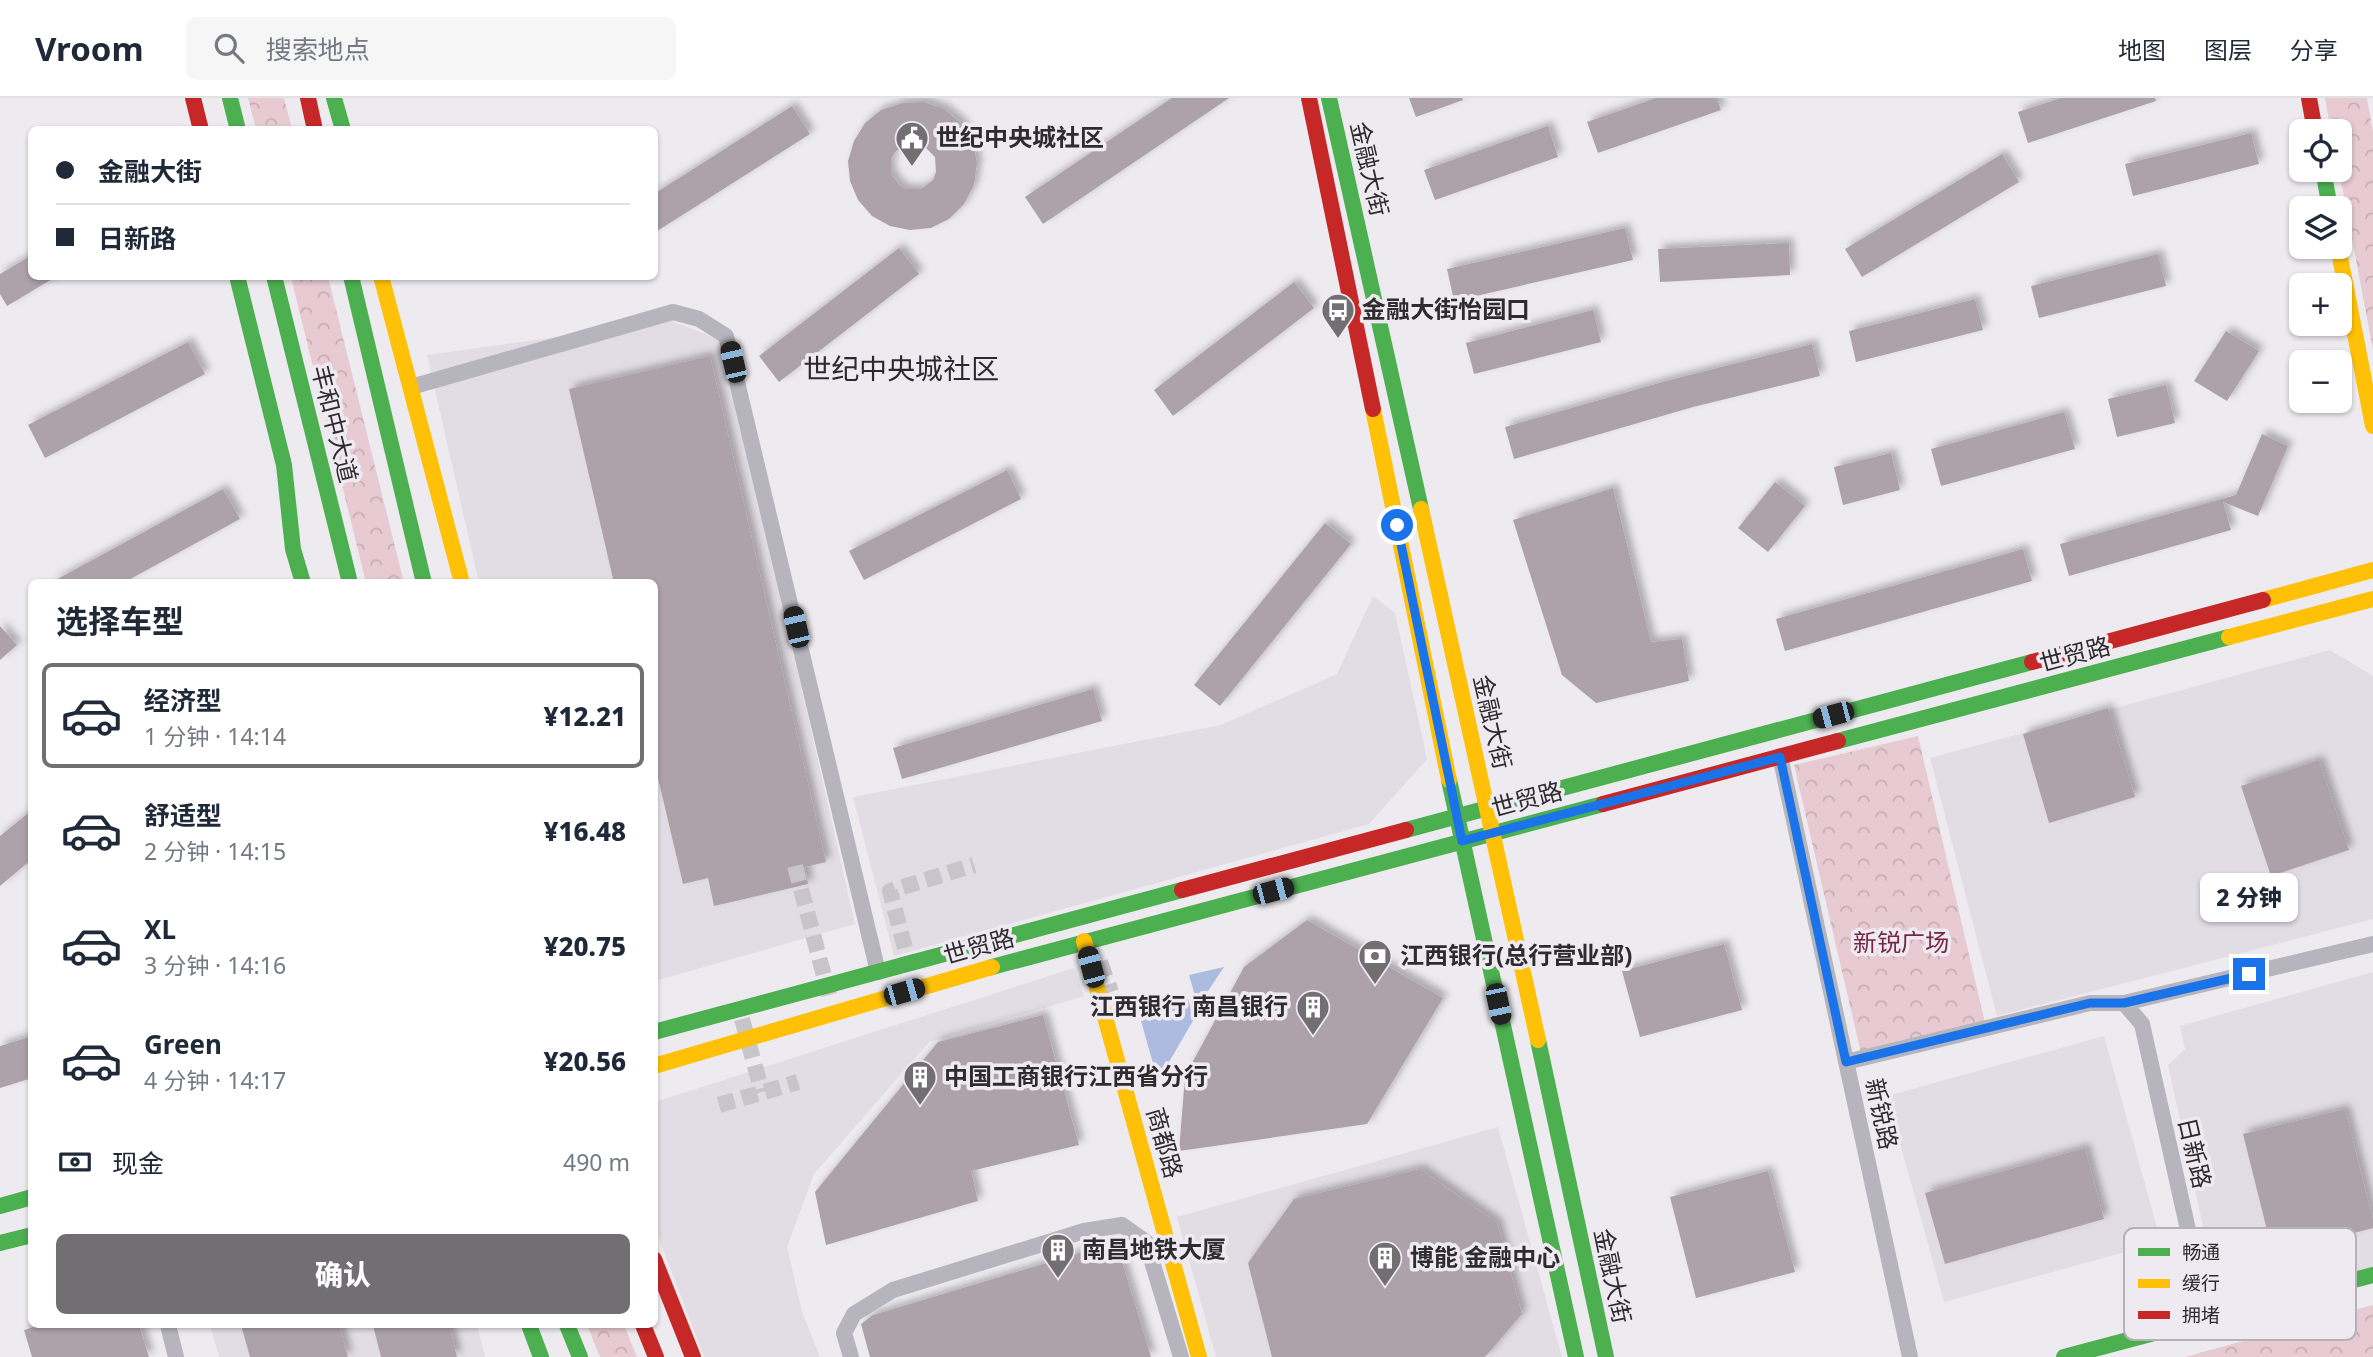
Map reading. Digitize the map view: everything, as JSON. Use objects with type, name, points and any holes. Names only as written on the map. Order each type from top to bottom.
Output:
[{"type":"main road","points":[[193,98],[200,126]]},
{"type":"main road","points":[[230,98],[237,126]]},
{"type":"main road","points":[[308,98],[314,126]]},
{"type":"main road","points":[[334,98],[342,126]]},
{"type":"main road","name":"金融大街","points":[[1309,98],[1328,180],[1456,816],[1576,1357]]},
{"type":"main road","name":"金融大街","points":[[1329,98],[1494,833],[1606,1357]]},
{"type":"main road","points":[[2309,98],[2313,119]]},
{"type":"main road","points":[[2340,259],[2373,426]]},
{"type":"main road","points":[[238,280],[284,465],[293,548],[302,579]]},
{"type":"main road","name":"丰和中大道","points":[[275,280],[350,579]]},
{"type":"main road","name":"丰和中大道","points":[[352,280],[423,579]]},
{"type":"main road","points":[[382,280],[461,579]]},
{"type":"main road","name":"世贸路","points":[[658,1031],[2373,570]]},
{"type":"main road","name":"世贸路","points":[[658,1065],[1004,962],[2373,599]]},
{"type":"main road","name":"商都路","points":[[1084,942],[1199,1357]]},
{"type":"main road","points":[[0,1206],[28,1198]]},
{"type":"main road","points":[[0,1243],[28,1236]]},
{"type":"main road","points":[[658,1269],[693,1357]]},
{"type":"main road","points":[[2356,1280],[2373,1275]]},
{"type":"main road","points":[[530,1328],[541,1357]]},
{"type":"main road","points":[[568,1328],[580,1357]]},
{"type":"main road","points":[[644,1328],[656,1357]]},
{"type":"main road","points":[[2064,1357],[2128,1340]]},
{"type":"street","points":[[411,387],[673,312],[699,319],[726,335],[878,972]]},
{"type":"street","name":"新锐路","points":[[1780,757],[1910,1357]]},
{"type":"street","points":[[1846,1062],[2090,1003],[2124,1003],[2373,944]]},
{"type":"street","name":"日新路","points":[[2124,1003],[2142,1024],[2188,1228]]},
{"type":"street","points":[[851,1357],[844,1334],[854,1314],[893,1290],[1084,1231],[1122,1225],[1146,1241],[1181,1357]]},
{"type":"street","points":[[168,1328],[176,1357]]},
{"type":"shaded area","points":[[672,321],[723,341],[855,924],[658,980],[658,579],[478,579],[427,355]]},
{"type":"shaded area","points":[[1373,596],[1395,613],[1427,759],[1369,824],[894,956],[853,797],[1221,725],[1337,674]]},
{"type":"shaded area","points":[[2330,650],[2373,676],[2373,919],[1997,1016],[1930,758]]},
{"type":"shaded area","points":[[1074,968],[1084,996],[929,1042],[814,1174],[787,1247],[802,1312],[820,1357],[704,1357],[658,1236],[658,1101]]},
{"type":"shaded area","points":[[2373,972],[2373,1269],[2356,1274],[2356,1228],[2203,1228],[2168,1065],[2185,1049],[2180,1026]]},
{"type":"shaded area","points":[[2104,1036],[2157,1228],[2124,1228],[2124,1252],[1944,1302],[1887,1096]]},
{"type":"shaded area","name":"博能 金融中心","points":[[1498,1127],[1562,1357],[1216,1357],[1177,1217]]},
{"type":"shaded area","points":[[211,1328],[478,1328],[485,1357],[219,1357]]},
{"type":"green space","points":[[248,98],[284,98],[291,126],[255,126]]},
{"type":"green space","points":[[2325,98],[2367,98],[2373,132],[2373,350],[2352,239],[2352,196],[2344,196],[2341,182],[2352,182],[2352,119],[2329,119]]},
{"type":"green space","points":[[292,280],[329,280],[403,579],[365,579]]},
{"type":"green space","name":"新锐广场","points":[[1918,736],[1985,1023],[1861,1053],[1794,765]]},
{"type":"green space","points":[[2373,1305],[2373,1357],[2185,1357],[2246,1340],[2356,1340],[2356,1310]]},
{"type":"green space","points":[[588,1328],[625,1328],[637,1357],[600,1357]]},
{"type":"water","points":[[1224,967],[1198,1006],[1189,975]]},
{"type":"water","points":[[1187,995],[1194,1019],[1158,1081],[1141,1021]]},
{"type":"building","points":[[1172,98],[1229,98],[1043,224],[1025,197]]},
{"type":"building","points":[[1409,98],[1462,98],[1463,100],[1416,117]]},
{"type":"building","points":[[1656,98],[1717,98],[1721,110],[1598,153],[1587,122]]},
{"type":"building","points":[[2061,98],[2155,98],[2156,101],[2028,143],[2018,112]]},
{"type":"building","points":[[924,102],[944,109],[961,123],[973,142],[977,163],[974,185],[964,204],[949,219],[931,228],[910,230],[890,226],[872,216],[858,200],[850,181],[848,161],[854,141],[865,123],[881,110],[902,103]],"holes":[[[908,144],[924,146],[935,157],[936,172],[933,180],[921,189],[906,189],[900,186],[891,174],[891,159],[895,152]]]},
{"type":"building","points":[[792,106],[810,134],[658,230],[658,191]]},
{"type":"building","points":[[1548,126],[1558,157],[1435,200],[1424,170]]},
{"type":"building","points":[[2251,133],[2259,164],[2133,196],[2125,164]]},
{"type":"building","points":[[2002,154],[2019,182],[1862,277],[1845,249]]},
{"type":"building","points":[[1625,228],[1633,260],[1454,301],[1447,269]]},
{"type":"building","points":[[1789,243],[1790,275],[1660,282],[1658,249]]},
{"type":"building","points":[[899,248],[919,274],[779,382],[759,356]]},
{"type":"building","points":[[2158,254],[2166,286],[2039,318],[2031,286]]},
{"type":"building","points":[[28,257],[28,280],[50,280],[7,306],[0,294],[0,274]]},
{"type":"building","points":[[1294,282],[1314,308],[1173,416],[1154,390]]},
{"type":"building","points":[[1975,299],[1983,330],[1856,362],[1849,331]]},
{"type":"building","points":[[1593,310],[1601,342],[1474,374],[1466,343]]},
{"type":"building","points":[[2226,331],[2259,351],[2227,401],[2194,381]]},
{"type":"building","points":[[188,342],[205,374],[45,458],[28,425]]},
{"type":"building","points":[[1812,344],[1820,376],[1693,407],[1514,459],[1505,427],[1666,381]]},
{"type":"building","points":[[710,356],[826,862],[805,867],[808,884],[714,906],[708,878],[683,884],[658,778],[658,579],[613,579],[569,389]]},
{"type":"building","points":[[2166,385],[2175,423],[2117,437],[2108,399]]},
{"type":"building","points":[[2064,412],[2075,449],[1941,486],[1931,449]]},
{"type":"building","points":[[2262,434],[2288,446],[2258,516],[2223,502],[2231,530],[2069,576],[2060,544],[2236,495]]},
{"type":"building","points":[[1891,453],[1900,490],[1843,505],[1834,467]]},
{"type":"building","points":[[1007,470],[1021,499],[864,580],[849,551]]},
{"type":"building","points":[[1775,482],[1805,506],[1768,552],[1738,528]]},
{"type":"building","points":[[1613,488],[1651,642],[1682,639],[1689,681],[1596,703],[1562,675],[1513,520]]},
{"type":"building","points":[[223,489],[240,519],[130,579],[57,579]]},
{"type":"building","points":[[1325,523],[1351,544],[1220,706],[1194,685]]},
{"type":"building","points":[[2023,549],[2032,581],[1785,651],[1776,619]]},
{"type":"building","points":[[0,626],[17,645],[0,660]]},
{"type":"building","points":[[1093,689],[1102,721],[902,779],[893,748]]},
{"type":"building","points":[[2108,708],[2135,797],[2049,823],[2023,734]]},
{"type":"building","points":[[2319,760],[2349,850],[2271,876],[2241,786]]},
{"type":"building","points":[[28,813],[28,862],[0,886],[0,836]]},
{"type":"building","name":"江西银行 南昌银行","points":[[1307,920],[1443,998],[1367,1124],[1179,1151],[1185,1076],[1244,967]]},
{"type":"building","points":[[1724,944],[1742,1010],[1640,1037],[1622,971]]},
{"type":"building","points":[[1043,1015],[1079,1145],[971,1171],[978,1201],[826,1245],[815,1192],[938,1042]]},
{"type":"building","points":[[28,1037],[28,1079],[0,1088],[0,1046]]},
{"type":"building","points":[[2345,1109],[2373,1228],[2356,1232],[2356,1228],[2266,1228],[2243,1134]]},
{"type":"building","points":[[2085,1148],[2104,1219],[1945,1264],[1925,1193]]},
{"type":"building","name":"博能 金融中心","points":[[1420,1169],[1497,1223],[1522,1314],[1485,1357],[1272,1357],[1248,1263],[1294,1199]]},
{"type":"building","points":[[1768,1171],[1795,1272],[1696,1298],[1670,1197]]},
{"type":"building","name":"南昌地铁大厦","points":[[1116,1242],[1151,1357],[870,1357],[861,1324],[873,1315]]},
{"type":"building","points":[[140,1328],[149,1357],[32,1357],[24,1330]]},
{"type":"building","points":[[242,1328],[340,1328],[348,1357],[250,1357]]},
{"type":"building","points":[[374,1328],[450,1328],[457,1357],[381,1357]]},
{"type":"tunnel","points":[[911,971],[890,891],[974,865]]},
{"type":"tunnel","points":[[795,866],[829,995]]},
{"type":"tunnel","points":[[1100,962],[1111,992]]},
{"type":"tunnel","points":[[742,1019],[762,1092]]},
{"type":"tunnel","points":[[719,1105],[798,1082]]},
{"type":"traffic: fast","points":[[230,98],[237,126]]},
{"type":"traffic: fast","points":[[334,98],[342,126]]},
{"type":"traffic: fast","points":[[1329,98],[1421,509]]},
{"type":"traffic: fast","points":[[2325,182],[2328,196]]},
{"type":"traffic: fast","points":[[238,280],[284,465],[293,549],[302,579]]},
{"type":"traffic: fast","points":[[275,280],[349,579]]},
{"type":"traffic: fast","points":[[352,280],[423,579]]},
{"type":"traffic: fast","points":[[1838,741],[2229,637]]},
{"type":"traffic: fast","points":[[1406,830],[2032,662]]},
{"type":"traffic: fast","points":[[1449,780],[1576,1357]]},
{"type":"traffic: fast","points":[[992,967],[1603,804]]},
{"type":"traffic: fast","points":[[658,1031],[1182,890]]},
{"type":"traffic: fast","points":[[1538,1040],[1606,1357]]},
{"type":"traffic: fast","points":[[0,1206],[28,1198]]},
{"type":"traffic: fast","points":[[0,1243],[28,1236]]},
{"type":"traffic: fast","points":[[2356,1280],[2373,1275]]},
{"type":"traffic: fast","points":[[530,1328],[541,1357]]},
{"type":"traffic: fast","points":[[568,1328],[580,1357]]},
{"type":"traffic: fast","points":[[2064,1357],[2128,1340]]},
{"type":"traffic: slow","points":[[2340,259],[2373,426]]},
{"type":"traffic: slow","points":[[382,280],[461,579]]},
{"type":"traffic: slow","points":[[1373,409],[1449,780]]},
{"type":"traffic: slow","points":[[1421,509],[1538,1040]]},
{"type":"traffic: slow","points":[[2263,600],[2373,570]]},
{"type":"traffic: slow","points":[[2229,637],[2373,599]]},
{"type":"traffic: slow","points":[[1084,941],[1199,1357]]},
{"type":"traffic: slow","points":[[658,1065],[992,967]]},
{"type":"traffic: jam","points":[[193,98],[200,126]]},
{"type":"traffic: jam","points":[[308,98],[314,126]]},
{"type":"traffic: jam","points":[[1309,98],[1373,409]]},
{"type":"traffic: jam","points":[[2309,98],[2313,119]]},
{"type":"traffic: jam","points":[[2032,662],[2263,600]]},
{"type":"traffic: jam","points":[[1603,804],[1838,741]]},
{"type":"traffic: jam","points":[[1182,890],[1406,830]]},
{"type":"traffic: jam","points":[[658,1269],[693,1357]]},
{"type":"traffic: jam","points":[[644,1328],[656,1357]]},
{"type":"place","name":"世纪中央城社区","points":[[912,168]]},
{"type":"place","name":"金融大街怡园口","points":[[1338,340]]},
{"type":"place","name":"江西银行(总行营业部)","points":[[1375,986]]},
{"type":"place","name":"江西银行 南昌银行","points":[[1313,1037]]},
{"type":"place","name":"中国工商银行江西省分行","points":[[920,1107]]},
{"type":"place","name":"南昌地铁大厦","points":[[1058,1280]]},
{"type":"place","name":"博能 金融中心","points":[[1385,1288]]},
{"type":"district","name":"世纪中央城社区","points":[[901,369]]},
{"type":"route","points":[[1397,525],[1462,841],[1780,757],[1846,1062],[2090,1003],[2124,1003],[2249,974]]}]
